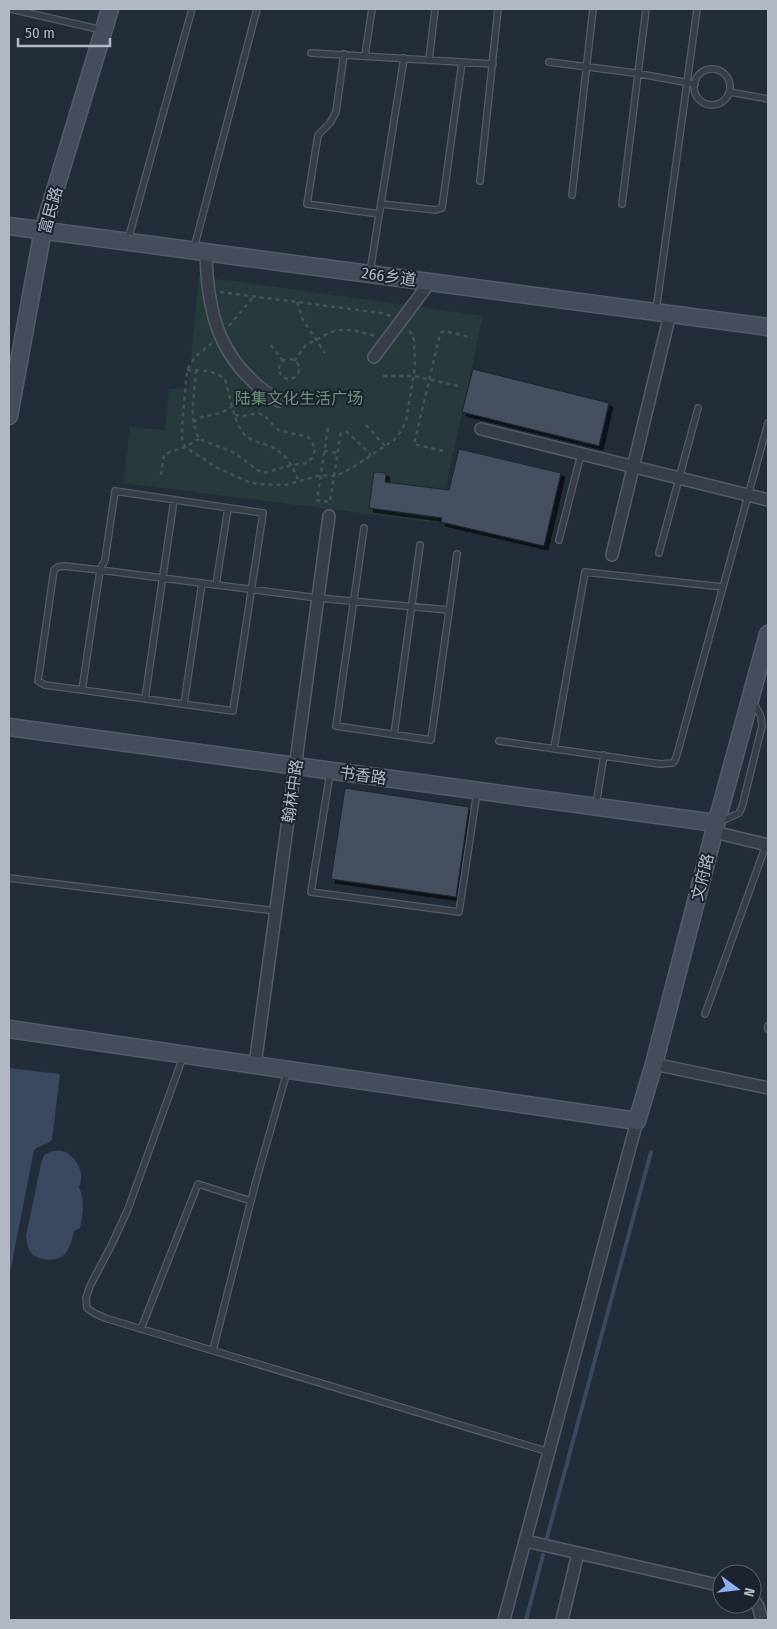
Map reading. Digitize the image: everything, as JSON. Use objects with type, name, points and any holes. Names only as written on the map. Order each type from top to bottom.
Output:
[{"type":"street","name":"富民路","points":[[9,416],[43,230],[110,9]]},
{"type":"street","name":"266乡道","points":[[9,226],[768,327]]},
{"type":"street","points":[[200,251],[206,271],[211,308],[228,353],[261,390],[279,401]]},
{"type":"street","points":[[374,357],[430,282]]},
{"type":"street","points":[[612,555],[633,466],[663,313]]},
{"type":"street","points":[[481,429],[768,500]]},
{"type":"street","name":"翰林中路","points":[[255,1065],[329,516]]},
{"type":"street","name":"文府路","points":[[637,1121],[654,1064],[715,827],[766,649]]},
{"type":"street","name":"书香路","points":[[9,727],[595,807],[715,827]]},
{"type":"street","points":[[715,827],[767,845]]},
{"type":"street","points":[[9,1029],[637,1121],[504,1620]]},
{"type":"street","points":[[654,1064],[768,1088]]},
{"type":"street","points":[[526,1541],[712,1584]]},
{"type":"street","points":[[562,1620],[578,1553]]},
{"type":"lane","points":[[11,9],[104,31]]},
{"type":"lane","points":[[128,241],[192,9]]},
{"type":"lane","points":[[200,251],[257,9]]},
{"type":"lane","points":[[365,55],[372,9]]},
{"type":"lane","points":[[429,60],[435,9]]},
{"type":"lane","points":[[480,181],[498,9]]},
{"type":"lane","points":[[572,195],[593,9]]},
{"type":"lane","points":[[622,204],[646,9]]},
{"type":"lane","points":[[663,313],[687,83],[697,9]]},
{"type":"lane","points":[[311,53],[493,64]]},
{"type":"lane","points":[[344,54],[336,112],[318,135],[307,204],[379,214]]},
{"type":"lane","points":[[370,274],[404,58]]},
{"type":"lane","points":[[381,204],[436,210],[442,208],[462,62]]},
{"type":"lane","points":[[549,62],[638,73],[695,84]]},
{"type":"lane","points":[[714,70],[725,75],[730,92],[723,102],[707,104],[698,98],[695,92],[695,84],[698,76],[703,72],[714,70]]},
{"type":"lane","points":[[730,92],[768,100]]},
{"type":"lane","points":[[659,553],[698,408]]},
{"type":"lane","points":[[499,741],[666,764],[673,763],[676,758],[768,423]]},
{"type":"lane","points":[[559,540],[581,454]]},
{"type":"lane","points":[[82,690],[100,570],[105,560],[115,491],[263,513],[251,589],[233,711],[45,685],[38,682],[38,673],[54,570],[58,567],[100,570],[251,589],[318,598],[449,610]]},
{"type":"lane","points":[[145,699],[174,500]]},
{"type":"lane","points":[[216,585],[228,508]]},
{"type":"lane","points":[[364,528],[336,726],[431,740],[457,554]]},
{"type":"lane","points":[[394,735],[420,545]]},
{"type":"lane","points":[[554,748],[585,572],[723,587]]},
{"type":"lane","points":[[184,704],[202,583]]},
{"type":"lane","points":[[595,807],[604,755]]},
{"type":"lane","points":[[330,770],[311,892],[459,912],[478,791]]},
{"type":"lane","points":[[705,1014],[767,845]]},
{"type":"lane","points":[[9,878],[276,911]]},
{"type":"lane","points":[[184,1055],[128,1208],[90,1286],[86,1298],[87,1308],[94,1313],[141,1328],[549,1452]]},
{"type":"lane","points":[[213,1350],[251,1201],[288,1070]]},
{"type":"lane","points":[[141,1328],[198,1184],[251,1201]]},
{"type":"path","points":[[209,290],[254,296],[297,302],[381,313],[401,320],[410,331],[414,340],[414,376],[406,421],[398,435],[352,468],[334,476],[320,476],[286,485],[258,484],[246,481],[216,467],[185,447],[182,438],[182,428],[187,370],[195,357],[220,335],[254,296]]},
{"type":"path","points":[[297,302],[303,320],[326,353]]},
{"type":"path","points":[[294,361],[306,345],[331,332],[353,330],[386,341]]},
{"type":"path","points":[[444,451],[414,444],[442,332],[472,338]]},
{"type":"path","points":[[271,345],[283,361]]},
{"type":"path","points":[[283,361],[294,361],[298,366],[298,373],[294,378],[284,378],[280,373],[279,367],[283,361]]},
{"type":"path","points":[[187,370],[214,372],[220,375],[225,380],[238,425],[247,438],[279,451],[287,457],[300,482]]},
{"type":"path","points":[[196,370],[192,423],[199,439],[233,452],[264,473],[307,463],[312,458],[315,450],[308,437],[278,430],[265,416],[258,413],[251,416],[235,415]]},
{"type":"path","points":[[383,376],[414,376],[458,386]]},
{"type":"path","points":[[192,423],[201,416],[221,413],[233,406]]},
{"type":"path","points":[[366,425],[385,446]]},
{"type":"path","points":[[328,428],[317,500],[330,502],[341,430]]},
{"type":"path","points":[[346,431],[371,455]]},
{"type":"path","points":[[161,475],[164,454],[185,447],[199,439]]},
{"type":"path","points":[[324,451],[338,453]]},
{"type":"green space","name":"陆集文化生活广场","points":[[199,276],[483,316],[438,523],[123,483],[130,427],[165,430],[169,389],[188,388]]},
{"type":"water","points":[[9,1068],[60,1074],[52,1140],[34,1150],[9,1278]]},
{"type":"water","points":[[53,1151],[64,1151],[74,1158],[77,1163],[81,1172],[79,1187],[83,1208],[80,1228],[74,1231],[67,1251],[60,1258],[48,1260],[33,1255],[27,1244],[26,1236],[41,1164],[44,1155]]},
{"type":"building","points":[[473,369],[609,403],[599,446],[462,412]]},
{"type":"building","points":[[459,449],[561,473],[544,546],[441,522],[442,518],[369,508],[374,472],[386,473],[385,482],[449,490]]},
{"type":"building","points":[[345,788],[469,807],[456,897],[331,879]]},
{"type":"waterway","points":[[546,1541],[651,1152]]},
{"type":"waterway","points":[[526,1620],[543,1555]]}]
